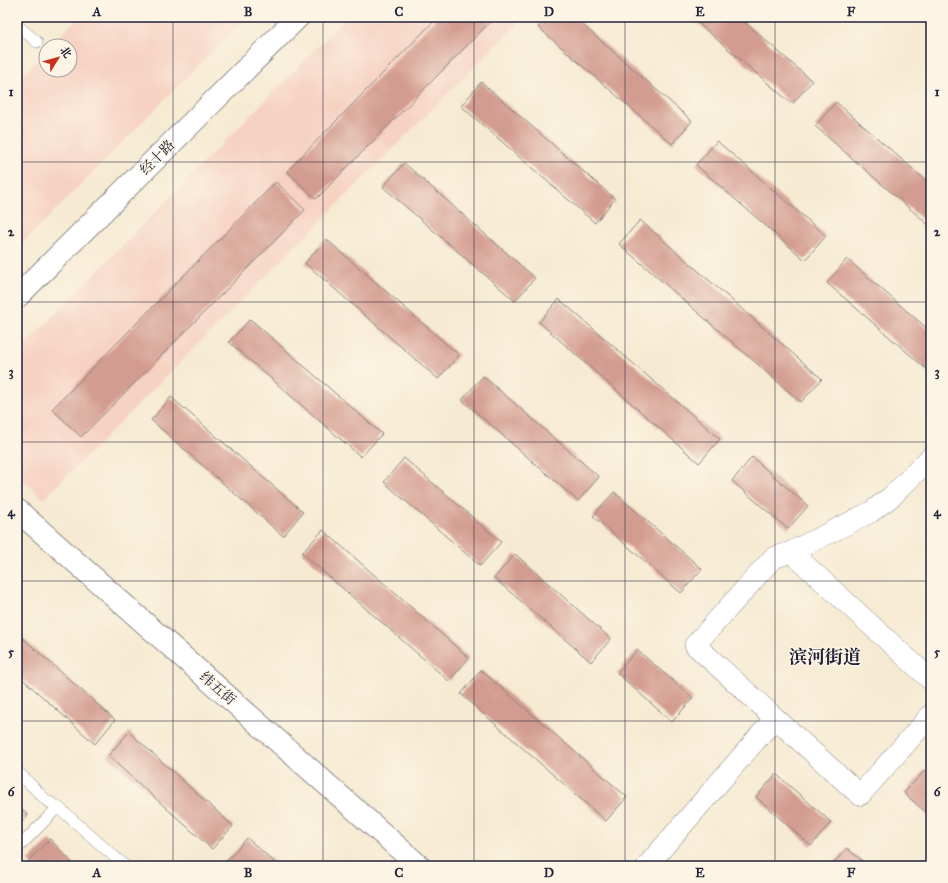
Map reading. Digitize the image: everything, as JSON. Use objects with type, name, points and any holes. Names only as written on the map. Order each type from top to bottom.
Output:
[{"type":"street","name":"经十路","points":[[17,297],[298,17]]},
{"type":"street","points":[[931,457],[892,496],[871,512],[790,552],[773,558],[695,645],[860,795],[931,715]]},
{"type":"street","name":"纬五街","points":[[17,510],[419,866]]},
{"type":"street","points":[[790,552],[931,680]]},
{"type":"street","points":[[647,866],[775,718]]},
{"type":"lane","points":[[17,25],[37,42]]},
{"type":"lane","points":[[17,771],[46,800],[58,807],[125,866]]},
{"type":"lane","points":[[17,849],[58,807]]},
{"type":"shaded area","points":[[79,17],[246,17],[17,249],[17,81],[38,59],[38,78],[78,78],[78,38],[59,38]]},
{"type":"shaded area","points":[[347,17],[524,17],[44,499],[17,475],[17,353]]},
{"type":"building","points":[[438,17],[495,17],[316,199],[287,171]]},
{"type":"building","points":[[547,17],[574,17],[692,121],[672,144],[538,27]]},
{"type":"building","points":[[691,17],[739,17],[812,81],[792,104]]},
{"type":"building","points":[[481,82],[615,199],[595,223],[461,106]]},
{"type":"building","points":[[836,102],[931,185],[931,227],[815,126]]},
{"type":"building","points":[[717,141],[826,236],[805,260],[696,165]]},
{"type":"building","points":[[404,163],[535,278],[515,301],[383,187]]},
{"type":"building","points":[[276,182],[305,210],[81,437],[52,409]]},
{"type":"building","points":[[640,220],[822,379],[801,402],[619,244]]},
{"type":"building","points":[[326,239],[459,355],[438,379],[305,263]]},
{"type":"building","points":[[847,259],[931,332],[931,373],[827,283]]},
{"type":"building","points":[[559,299],[720,439],[699,463],[539,322]]},
{"type":"building","points":[[250,319],[382,434],[361,457],[229,342]]},
{"type":"building","points":[[483,376],[599,477],[578,501],[462,400]]},
{"type":"building","points":[[171,397],[303,512],[283,536],[151,420]]},
{"type":"building","points":[[752,457],[808,506],[788,529],[732,481]]},
{"type":"building","points":[[404,458],[501,542],[480,566],[384,482]]},
{"type":"building","points":[[614,492],[702,569],[681,593],[593,516]]},
{"type":"building","points":[[323,530],[469,658],[449,681],[302,553]]},
{"type":"building","points":[[515,554],[611,639],[591,662],[494,578]]},
{"type":"building","points":[[17,633],[115,720],[95,744],[17,674]]},
{"type":"building","points":[[637,650],[693,698],[672,722],[617,673]]},
{"type":"building","points":[[481,670],[627,797],[606,821],[461,694]]},
{"type":"building","points":[[129,732],[233,826],[212,849],[108,756]]},
{"type":"building","points":[[925,770],[931,775],[931,817],[904,793]]},
{"type":"building","points":[[776,774],[831,822],[811,846],[756,797]]},
{"type":"building","points":[[17,804],[28,816],[17,827]]},
{"type":"building","points":[[247,838],[279,866],[232,866],[226,861]]},
{"type":"building","points":[[50,839],[75,866],[33,866],[28,861]]},
{"type":"building","points":[[847,848],[868,866],[831,866]]},
{"type":"district","name":"滨河街道","points":[[825,657]]}]
